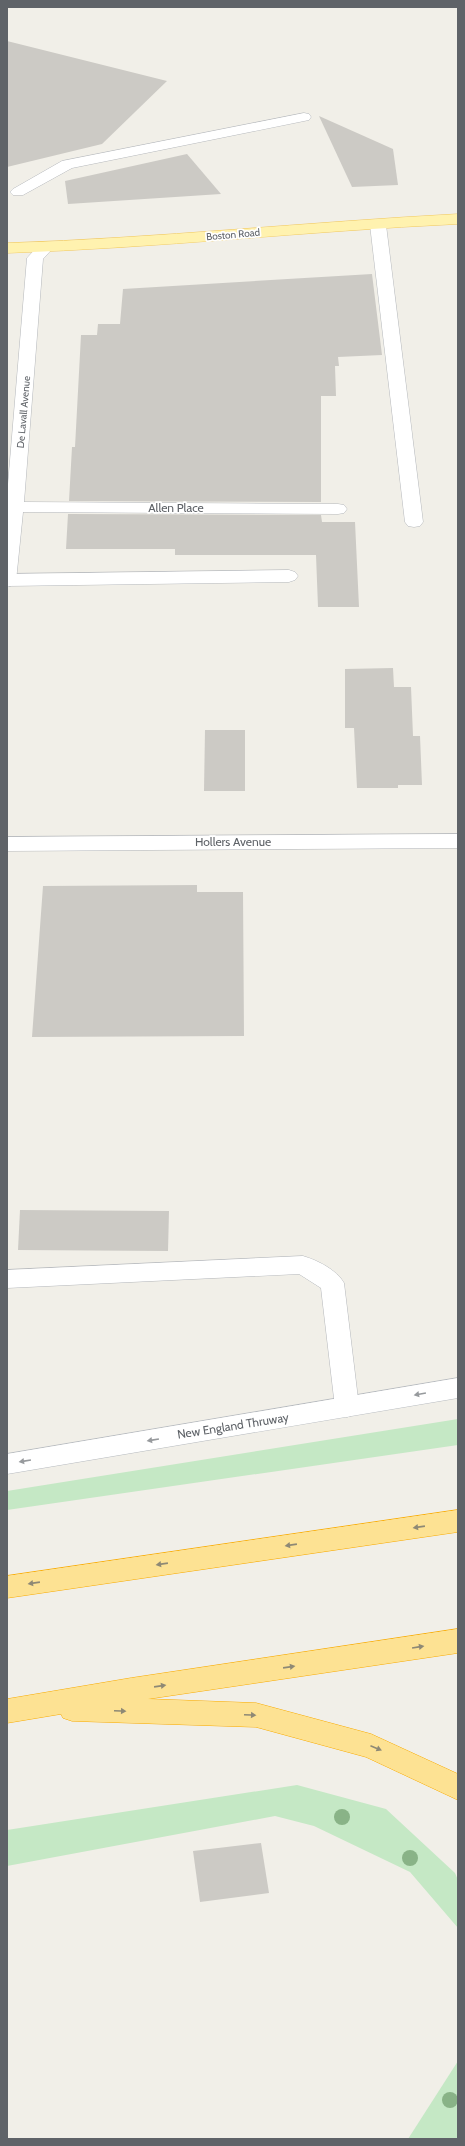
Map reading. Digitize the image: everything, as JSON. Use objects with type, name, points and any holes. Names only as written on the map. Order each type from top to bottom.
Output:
[{"type":"highway","points":[[7,1587],[458,1521]]},
{"type":"highway","points":[[16,1709],[138,1689],[458,1641]]},
{"type":"highway","points":[[16,1709],[256,1715],[371,1746],[458,1787]]},
{"type":"main road","name":"Boston Road","points":[[7,248],[45,248],[286,229],[378,225],[396,222],[458,219]]},
{"type":"street","points":[[18,192],[67,164],[304,117]]},
{"type":"street","points":[[378,225],[414,522]]},
{"type":"street","name":"De Lavall Avenue","points":[[7,580],[15,507],[35,258],[45,248]]},
{"type":"street","name":"Allen Place","points":[[15,507],[338,509]]},
{"type":"street","points":[[7,580],[289,576]]},
{"type":"street","name":"Hollers Avenue","points":[[7,844],[458,841]]},
{"type":"street","points":[[7,1280],[303,1265],[332,1284],[347,1408]]},
{"type":"street","name":"New England Thruway","points":[[7,1464],[347,1408],[458,1388]]},
{"type":"green space","points":[[458,1419],[458,1445],[7,1510],[7,1491]]},
{"type":"green space","points":[[297,1785],[386,1809],[455,1873],[458,1880],[458,1928],[410,1872],[314,1826],[275,1816],[7,1866],[7,1830]]},
{"type":"green space","points":[[458,2061],[458,2138],[408,2139]]},
{"type":"building","points":[[7,41],[167,81],[102,144],[7,167]]},
{"type":"building","points":[[319,116],[393,149],[398,185],[352,187]]},
{"type":"building","points":[[187,154],[221,194],[68,204],[65,181]]},
{"type":"building","points":[[372,274],[382,355],[338,357],[339,366],[335,366],[336,396],[321,396],[321,502],[69,501],[72,447],[75,447],[81,335],[97,335],[98,324],[120,324],[123,289]]},
{"type":"building","points":[[68,514],[321,515],[322,522],[355,522],[359,607],[318,607],[316,555],[175,555],[175,549],[66,549]]},
{"type":"building","points":[[393,668],[394,687],[411,687],[413,736],[420,736],[422,785],[398,785],[398,788],[357,788],[354,728],[345,728],[345,669]]},
{"type":"building","points":[[205,730],[245,730],[245,791],[204,791]]},
{"type":"building","points":[[197,885],[197,892],[243,892],[244,1036],[32,1037],[43,886]]},
{"type":"building","points":[[20,1210],[169,1211],[168,1251],[18,1250]]},
{"type":"building","points":[[261,1843],[269,1893],[200,1902],[193,1851]]}]
